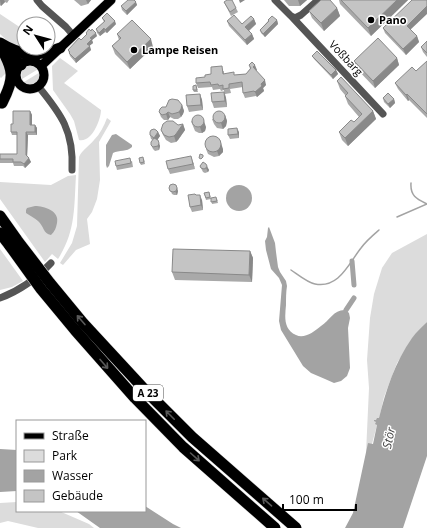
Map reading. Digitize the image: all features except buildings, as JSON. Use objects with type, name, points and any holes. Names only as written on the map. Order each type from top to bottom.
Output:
[{"type":"highway","points":[[0,45],[20,53],[29,54],[47,53],[60,48]]},
{"type":"highway","points":[[0,45],[21,65]]},
{"type":"highway","points":[[0,45],[8,60],[11,73],[11,85],[1,104]]},
{"type":"highway","name":"A 23","points":[[0,216],[13,243],[41,289],[135,398],[183,447],[275,528]]},
{"type":"highway","name":"A 23","points":[[0,233],[13,243],[50,283],[83,323],[144,389],[192,437],[296,528]]},
{"type":"main road","points":[[41,66],[111,0]]},
{"type":"main road","points":[[33,61],[41,66],[44,76],[41,84],[29,88],[21,85],[18,81],[17,75],[21,65],[26,62],[33,61]]},
{"type":"main road","points":[[1,104],[21,85]]},
{"type":"street","points":[[38,0],[42,6],[66,27],[73,36]]},
{"type":"street","name":"Voßbarg","points":[[275,0],[383,114]]},
{"type":"street","points":[[293,18],[297,18],[318,0]]},
{"type":"street","points":[[38,86],[58,111],[67,127],[72,149],[72,170]]},
{"type":"street","points":[[0,298],[20,288],[39,275],[51,263]]},
{"type":"green space","points":[[0,14],[16,25],[16,48],[13,46],[0,34]]},
{"type":"green space","points":[[0,53],[6,73],[1,78],[0,77]]},
{"type":"green space","points":[[60,58],[78,71],[64,83],[101,110],[95,130],[88,138],[84,140],[79,140],[74,121],[53,90],[52,66]]},
{"type":"green space","points":[[31,64],[34,64],[40,68],[22,79],[21,74],[23,69]]},
{"type":"green space","points":[[42,71],[41,79],[38,84],[31,85],[24,82]]},
{"type":"green space","points":[[107,118],[111,121],[99,142],[100,180],[97,199],[92,212],[87,219],[90,244],[76,250],[63,265],[60,263],[72,243],[77,226],[79,157],[98,135]]},
{"type":"green space","points":[[76,175],[73,218],[68,239],[58,259],[52,254],[45,262],[0,199],[0,182],[51,185],[68,176]]},
{"type":"green space","points":[[427,234],[427,322],[413,337],[397,363],[384,397],[379,419],[376,422],[377,425],[372,444],[366,453],[369,388],[367,360],[370,318],[374,294],[382,268],[392,253]]},
{"type":"green space","points":[[0,249],[23,281],[12,287],[0,290]]},
{"type":"green space","points":[[16,502],[16,512],[61,512],[89,524],[94,528],[38,528],[8,521],[0,523],[0,503]]},
{"type":"water","points":[[116,134],[132,145],[132,147],[128,150],[113,153],[107,168],[106,145],[112,135]]},
{"type":"water","points":[[239,185],[248,189],[252,198],[248,207],[239,211],[230,207],[226,198],[230,189]]},
{"type":"water","points":[[35,206],[47,208],[56,215],[57,223],[51,235],[46,233],[37,220],[26,213],[27,208]]},
{"type":"water","points":[[269,227],[275,243],[278,267],[286,281],[287,286],[285,318],[289,329],[296,335],[306,335],[324,324],[338,311],[346,310],[349,313],[350,318],[348,328],[350,368],[347,376],[341,381],[334,383],[311,373],[303,366],[281,330],[279,321],[282,285],[279,278],[271,269],[266,250],[265,241]]},
{"type":"water","name":"Stör","points":[[427,322],[427,456],[403,528],[345,528],[353,513],[368,443],[373,444],[377,425],[375,424],[376,422],[374,420],[379,418],[388,387],[396,366],[406,347],[417,332]]},
{"type":"water","points":[[0,449],[16,450],[16,491],[0,492]]},
{"type":"water","points":[[146,507],[181,528],[100,528],[77,512],[146,512]]},
{"type":"waterway","points":[[411,183],[413,194],[417,199],[427,204]]},
{"type":"waterway","points":[[397,217],[427,204]]},
{"type":"waterway","points":[[291,270],[315,284],[323,285],[331,283],[342,274],[363,245],[379,230]]},
{"type":"waterway","points":[[352,261],[354,285]]},
{"type":"waterway","points":[[346,310],[354,298]]},
{"type":"place","name":"Pano","points":[[371,20]]},
{"type":"place","name":"Lampe Reisen","points":[[134,50]]}]
